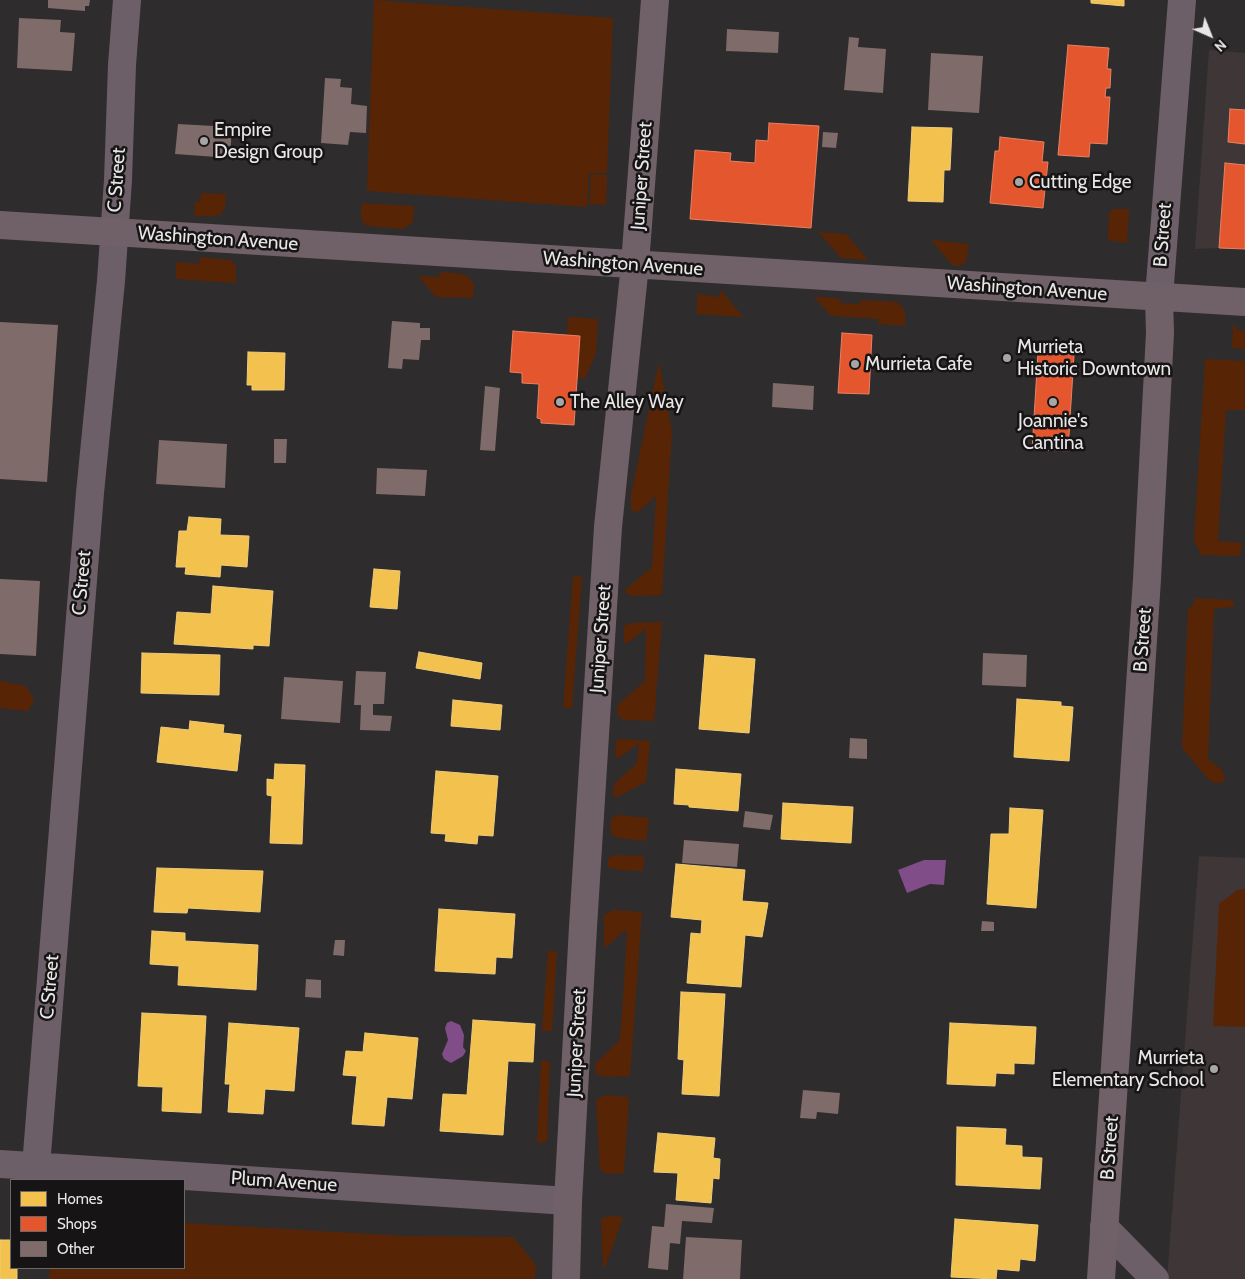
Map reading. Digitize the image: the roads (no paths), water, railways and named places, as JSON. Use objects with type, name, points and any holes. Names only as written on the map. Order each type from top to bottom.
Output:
[{"type":"street","name":"C Street","points":[[36,1166],[90,493],[118,180],[122,65],[127,0]]},
{"type":"street","name":"Juniper Street","points":[[566,1279],[568,1201],[608,527],[635,264],[655,0]]},
{"type":"street","name":"B Street","points":[[1101,1279],[1147,579],[1160,333],[1159,297],[1182,0]]},
{"type":"street","name":"Washington Avenue","points":[[0,225],[1245,302]]},
{"type":"street","name":"Plum Avenue","points":[[0,1164],[568,1201]]},
{"type":"street","points":[[1104,1227],[1156,1279]]},
{"type":"place","name":"Empire Design Group","points":[[204,141]]},
{"type":"place","name":"Cutting Edge","points":[[1019,182]]},
{"type":"place","name":"Murrieta Historic Downtown","points":[[1007,358]]},
{"type":"place","name":"Murrieta Cafe","points":[[855,364]]},
{"type":"place","name":"The Alley Way","points":[[560,402]]},
{"type":"place","name":"Joannie's Cantina","points":[[1053,402]]},
{"type":"place","name":"Murrieta Elementary School","points":[[1214,1069]]}]
